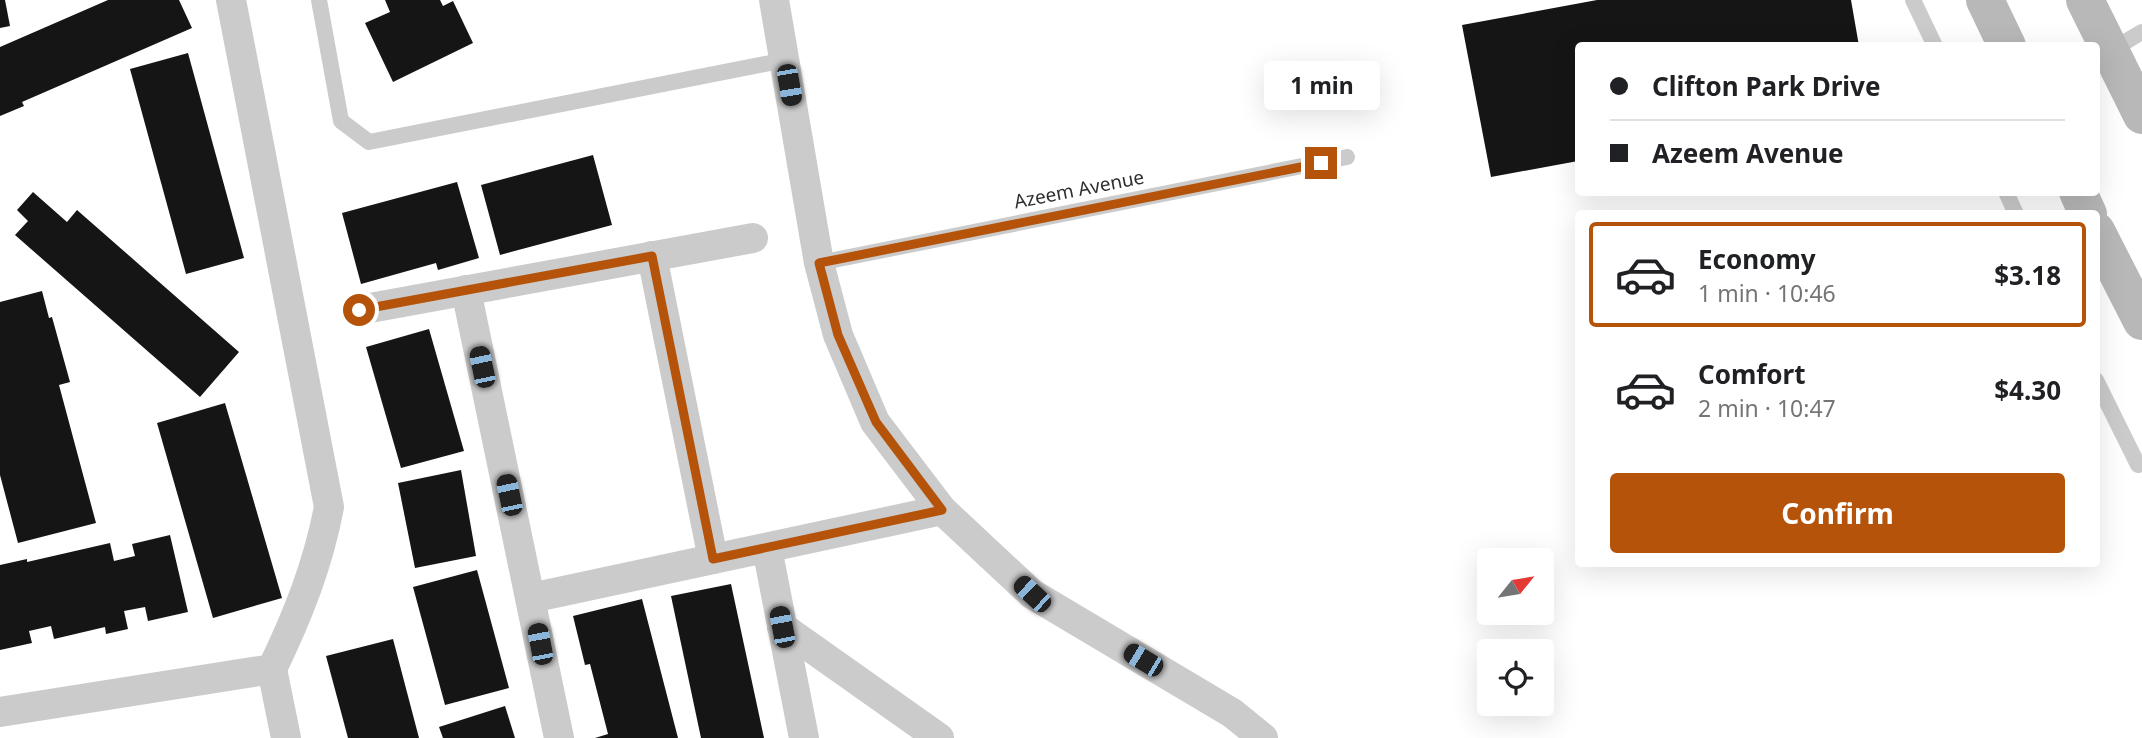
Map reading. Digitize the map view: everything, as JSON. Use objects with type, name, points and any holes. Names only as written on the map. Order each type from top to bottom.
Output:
[{"type":"main road","points":[[1985,0],[2005,42]]},
{"type":"main road","points":[[2085,0],[2126,41],[2142,115]]},
{"type":"main road","points":[[2100,239],[2142,321]]},
{"type":"street","points":[[231,0],[329,507],[321,548],[304,602],[272,669],[286,738]]},
{"type":"street","points":[[774,0],[819,263],[838,335],[876,422],[942,510],[1032,594],[1231,713],[1263,738]]},
{"type":"street","points":[[359,310],[753,238]]},
{"type":"street","points":[[652,256],[713,559]]},
{"type":"street","points":[[466,290],[559,738]]},
{"type":"street","points":[[531,598],[942,510]]},
{"type":"street","points":[[767,548],[804,738]]},
{"type":"street","points":[[782,627],[939,738]]},
{"type":"street","points":[[0,712],[272,669]]},
{"type":"lane","points":[[319,0],[341,121],[369,142],[785,60]]},
{"type":"lane","points":[[1913,0],[1933,42]]},
{"type":"lane","name":"Azeem Avenue","points":[[819,263],[1347,157]]},
{"type":"lane","points":[[2100,388],[2138,465]]},
{"type":"building","points":[[0,0],[5,0],[10,26],[0,28]]},
{"type":"building","points":[[108,0],[179,0],[192,28],[22,102],[24,106],[0,116],[0,47]]},
{"type":"building","points":[[385,0],[440,0],[443,6],[453,1],[473,43],[393,82],[365,23],[390,12]]},
{"type":"building","points":[[1597,0],[1851,0],[1858,42],[1575,42],[1575,162],[1491,177],[1462,25]]},
{"type":"building","points":[[188,53],[244,258],[186,274],[130,69]]},
{"type":"building","points":[[593,155],[612,225],[500,255],[481,185]]},
{"type":"building","points":[[457,182],[479,258],[438,270],[436,263],[361,284],[342,213]]},
{"type":"building","points":[[33,192],[67,222],[77,210],[239,352],[200,397],[15,235],[28,221],[17,210]]},
{"type":"building","points":[[42,291],[70,382],[59,385],[96,523],[18,543],[0,475],[0,302]]},
{"type":"building","points":[[429,329],[464,451],[401,468],[366,347]]},
{"type":"building","points":[[225,403],[282,598],[213,618],[157,423]]},
{"type":"building","points":[[461,470],[476,556],[415,568],[398,483]]},
{"type":"building","points":[[170,535],[188,612],[148,621],[145,607],[124,611],[128,629],[106,634],[105,627],[54,639],[51,626],[29,631],[32,643],[0,650],[0,565],[27,559],[27,562],[110,543],[114,561],[135,556],[132,544]]},
{"type":"building","points":[[477,570],[509,688],[445,705],[413,587]]},
{"type":"building","points":[[731,584],[764,738],[701,738],[671,596]]},
{"type":"building","points":[[642,599],[678,738],[595,738],[608,734],[590,664],[585,665],[573,616]]},
{"type":"building","points":[[393,639],[419,738],[348,738],[326,656]]},
{"type":"building","points":[[505,706],[515,738],[443,738],[439,727]]},
{"type":"route","points":[[359,310],[652,256],[713,559],[942,510],[876,422],[838,335],[819,263],[1321,163]]}]
